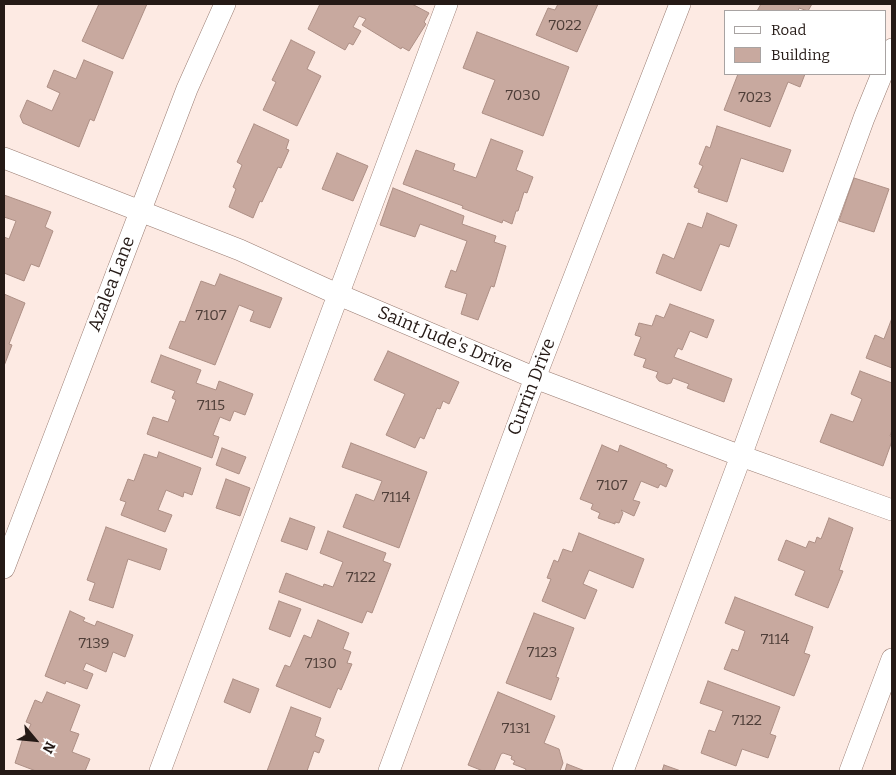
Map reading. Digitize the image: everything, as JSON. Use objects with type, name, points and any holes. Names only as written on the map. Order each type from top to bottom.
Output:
[{"type":"street","name":"Azalea Lane","points":[[4,568],[186,89],[225,4]]},
{"type":"street","points":[[160,771],[447,4]]},
{"type":"street","name":"Currin Drive","points":[[389,771],[535,378],[680,4]]},
{"type":"street","points":[[886,64],[892,49]]},
{"type":"street","points":[[623,771],[741,456],[864,118],[882,75]]},
{"type":"street","name":"Saint Jude's Drive","points":[[4,158],[240,250],[337,294],[535,378],[741,456],[892,510]]},
{"type":"street","points":[[850,771],[892,659]]},
{"type":"building","points":[[99,4],[147,4],[123,59],[82,41]]},
{"type":"building","points":[[320,4],[412,4],[429,13],[424,22],[426,24],[409,51],[402,47],[401,49],[362,25],[366,19],[359,16],[353,27],[361,31],[353,45],[349,43],[345,50],[308,29]]},
{"type":"building","points":[[558,4],[598,4],[577,52],[536,35],[548,8],[555,10]]},
{"type":"building","points":[[761,4],[812,4],[809,10],[799,8],[798,10],[758,10]]},
{"type":"building","points":[[477,32],[569,67],[543,136],[482,113],[495,80],[463,68]]},
{"type":"building","points":[[291,40],[315,52],[307,69],[321,76],[297,126],[263,110],[276,82],[272,80]]},
{"type":"building","points":[[84,60],[113,72],[94,121],[90,119],[79,147],[23,123],[20,116],[27,100],[52,111],[60,93],[47,87],[54,70],[76,79]]},
{"type":"building","points":[[738,75],[805,75],[800,87],[788,82],[770,127],[724,110]]},
{"type":"building","points":[[254,124],[289,140],[286,149],[289,150],[281,168],[278,167],[262,202],[260,201],[253,218],[229,207],[236,189],[233,187],[242,165],[237,162]]},
{"type":"building","points":[[717,126],[791,150],[783,172],[741,158],[727,202],[698,192],[699,189],[694,187],[703,166],[699,164],[706,146],[710,148]]},
{"type":"building","points":[[491,139],[523,151],[516,170],[533,177],[527,193],[524,192],[512,224],[503,220],[502,223],[462,208],[463,206],[403,184],[416,150],[455,164],[453,170],[476,178]]},
{"type":"building","points":[[337,153],[368,166],[353,201],[322,189]]},
{"type":"building","points":[[854,178],[889,189],[874,232],[839,221]]},
{"type":"building","points":[[393,188],[464,216],[462,224],[496,236],[494,242],[506,246],[494,287],[491,286],[478,320],[461,314],[467,294],[445,287],[451,270],[456,272],[467,241],[420,224],[415,237],[380,225]]},
{"type":"building","points":[[4,195],[51,212],[45,227],[53,231],[39,267],[31,264],[24,281],[4,273],[4,237],[9,239],[16,221],[4,217]]},
{"type":"building","points":[[707,213],[737,225],[729,247],[720,244],[701,291],[656,273],[663,254],[674,259],[688,223],[702,228]]},
{"type":"building","points":[[220,274],[282,298],[270,328],[250,321],[254,311],[239,305],[215,365],[169,348],[180,321],[185,322],[201,281],[215,286]]},
{"type":"building","points":[[4,294],[25,303],[9,344],[12,345],[4,366]]},
{"type":"building","points":[[670,304],[714,320],[707,338],[690,331],[682,350],[678,348],[674,357],[732,379],[724,402],[687,388],[689,384],[673,378],[671,383],[667,384],[659,381],[656,377],[658,372],[643,367],[646,359],[634,355],[641,337],[635,335],[639,323],[652,326],[656,315],[664,318]]},
{"type":"building","points":[[892,318],[892,368],[866,358],[875,335],[884,339]]},
{"type":"building","points":[[388,351],[459,382],[449,404],[443,401],[440,409],[437,408],[424,439],[420,437],[415,448],[386,435],[405,394],[374,380]]},
{"type":"building","points":[[161,355],[201,370],[196,383],[216,390],[219,381],[253,394],[245,415],[234,411],[230,421],[220,417],[213,435],[219,437],[212,458],[147,434],[153,417],[168,422],[176,400],[172,398],[175,391],[151,382]]},
{"type":"building","points":[[860,371],[892,383],[892,430],[890,436],[892,441],[883,466],[820,442],[831,414],[853,422],[862,399],[851,394]]},
{"type":"building","points":[[351,443],[427,472],[399,548],[343,527],[356,494],[374,501],[382,481],[342,467]]},
{"type":"building","points":[[602,445],[618,452],[620,445],[667,465],[666,467],[673,470],[666,487],[660,484],[658,488],[641,481],[633,500],[640,502],[634,516],[621,510],[623,513],[619,523],[615,522],[615,524],[598,518],[600,513],[591,509],[593,504],[580,499]]},
{"type":"building","points":[[222,448],[246,457],[239,474],[216,465]]},
{"type":"building","points":[[159,452],[201,468],[192,495],[184,492],[183,497],[166,490],[158,510],[172,515],[165,532],[121,515],[126,502],[120,500],[128,479],[134,481],[144,454],[157,458]]},
{"type":"building","points":[[226,479],[250,488],[240,516],[216,508]]},
{"type":"building","points":[[290,518],[315,527],[307,550],[281,541]]},
{"type":"building","points":[[829,518],[853,528],[839,570],[843,571],[828,608],[795,595],[805,571],[778,560],[786,540],[806,548],[809,541],[815,543],[817,537],[821,539]]},
{"type":"building","points":[[106,527],[167,549],[160,570],[128,559],[113,608],[89,600],[95,583],[87,580]]},
{"type":"building","points":[[328,531],[386,553],[383,561],[391,564],[372,613],[367,611],[362,623],[279,592],[286,573],[323,587],[324,584],[333,587],[343,562],[320,553]]},
{"type":"building","points":[[579,533],[644,559],[633,588],[589,570],[583,584],[597,590],[585,619],[542,601],[551,579],[547,578],[554,560],[558,562],[563,549],[572,552]]},
{"type":"building","points":[[735,597],[813,627],[804,653],[810,655],[794,696],[724,669],[732,649],[738,651],[745,631],[725,623]]},
{"type":"building","points":[[279,601],[301,609],[290,637],[269,629]]},
{"type":"building","points":[[70,611],[85,618],[83,621],[95,626],[97,621],[133,635],[125,657],[113,652],[106,672],[86,663],[83,670],[93,674],[87,689],[66,681],[65,684],[45,676]]},
{"type":"building","points":[[534,613],[574,628],[556,677],[559,678],[551,700],[506,683]]},
{"type":"building","points":[[318,620],[349,633],[343,649],[351,652],[347,663],[352,664],[341,690],[338,688],[330,708],[276,686],[285,665],[290,667],[304,635],[311,638]]},
{"type":"building","points":[[233,679],[259,689],[250,713],[224,702]]},
{"type":"building","points":[[708,681],[780,707],[770,734],[776,736],[768,758],[742,749],[736,766],[701,753],[709,730],[715,732],[723,711],[700,703]]},
{"type":"building","points":[[47,692],[80,705],[70,731],[79,734],[72,752],[90,759],[85,771],[36,771],[15,763],[24,735],[26,735],[31,724],[26,722],[35,700],[42,703]]},
{"type":"building","points":[[498,692],[555,716],[544,743],[559,749],[563,763],[560,771],[525,771],[526,769],[513,764],[515,761],[511,759],[512,756],[503,753],[494,771],[483,771],[468,765]]},
{"type":"building","points":[[291,707],[321,718],[315,736],[324,740],[319,753],[314,751],[307,771],[267,771]]},
{"type":"building","points":[[567,764],[585,771],[565,771]]},
{"type":"building","points":[[664,765],[681,771],[662,771]]}]
